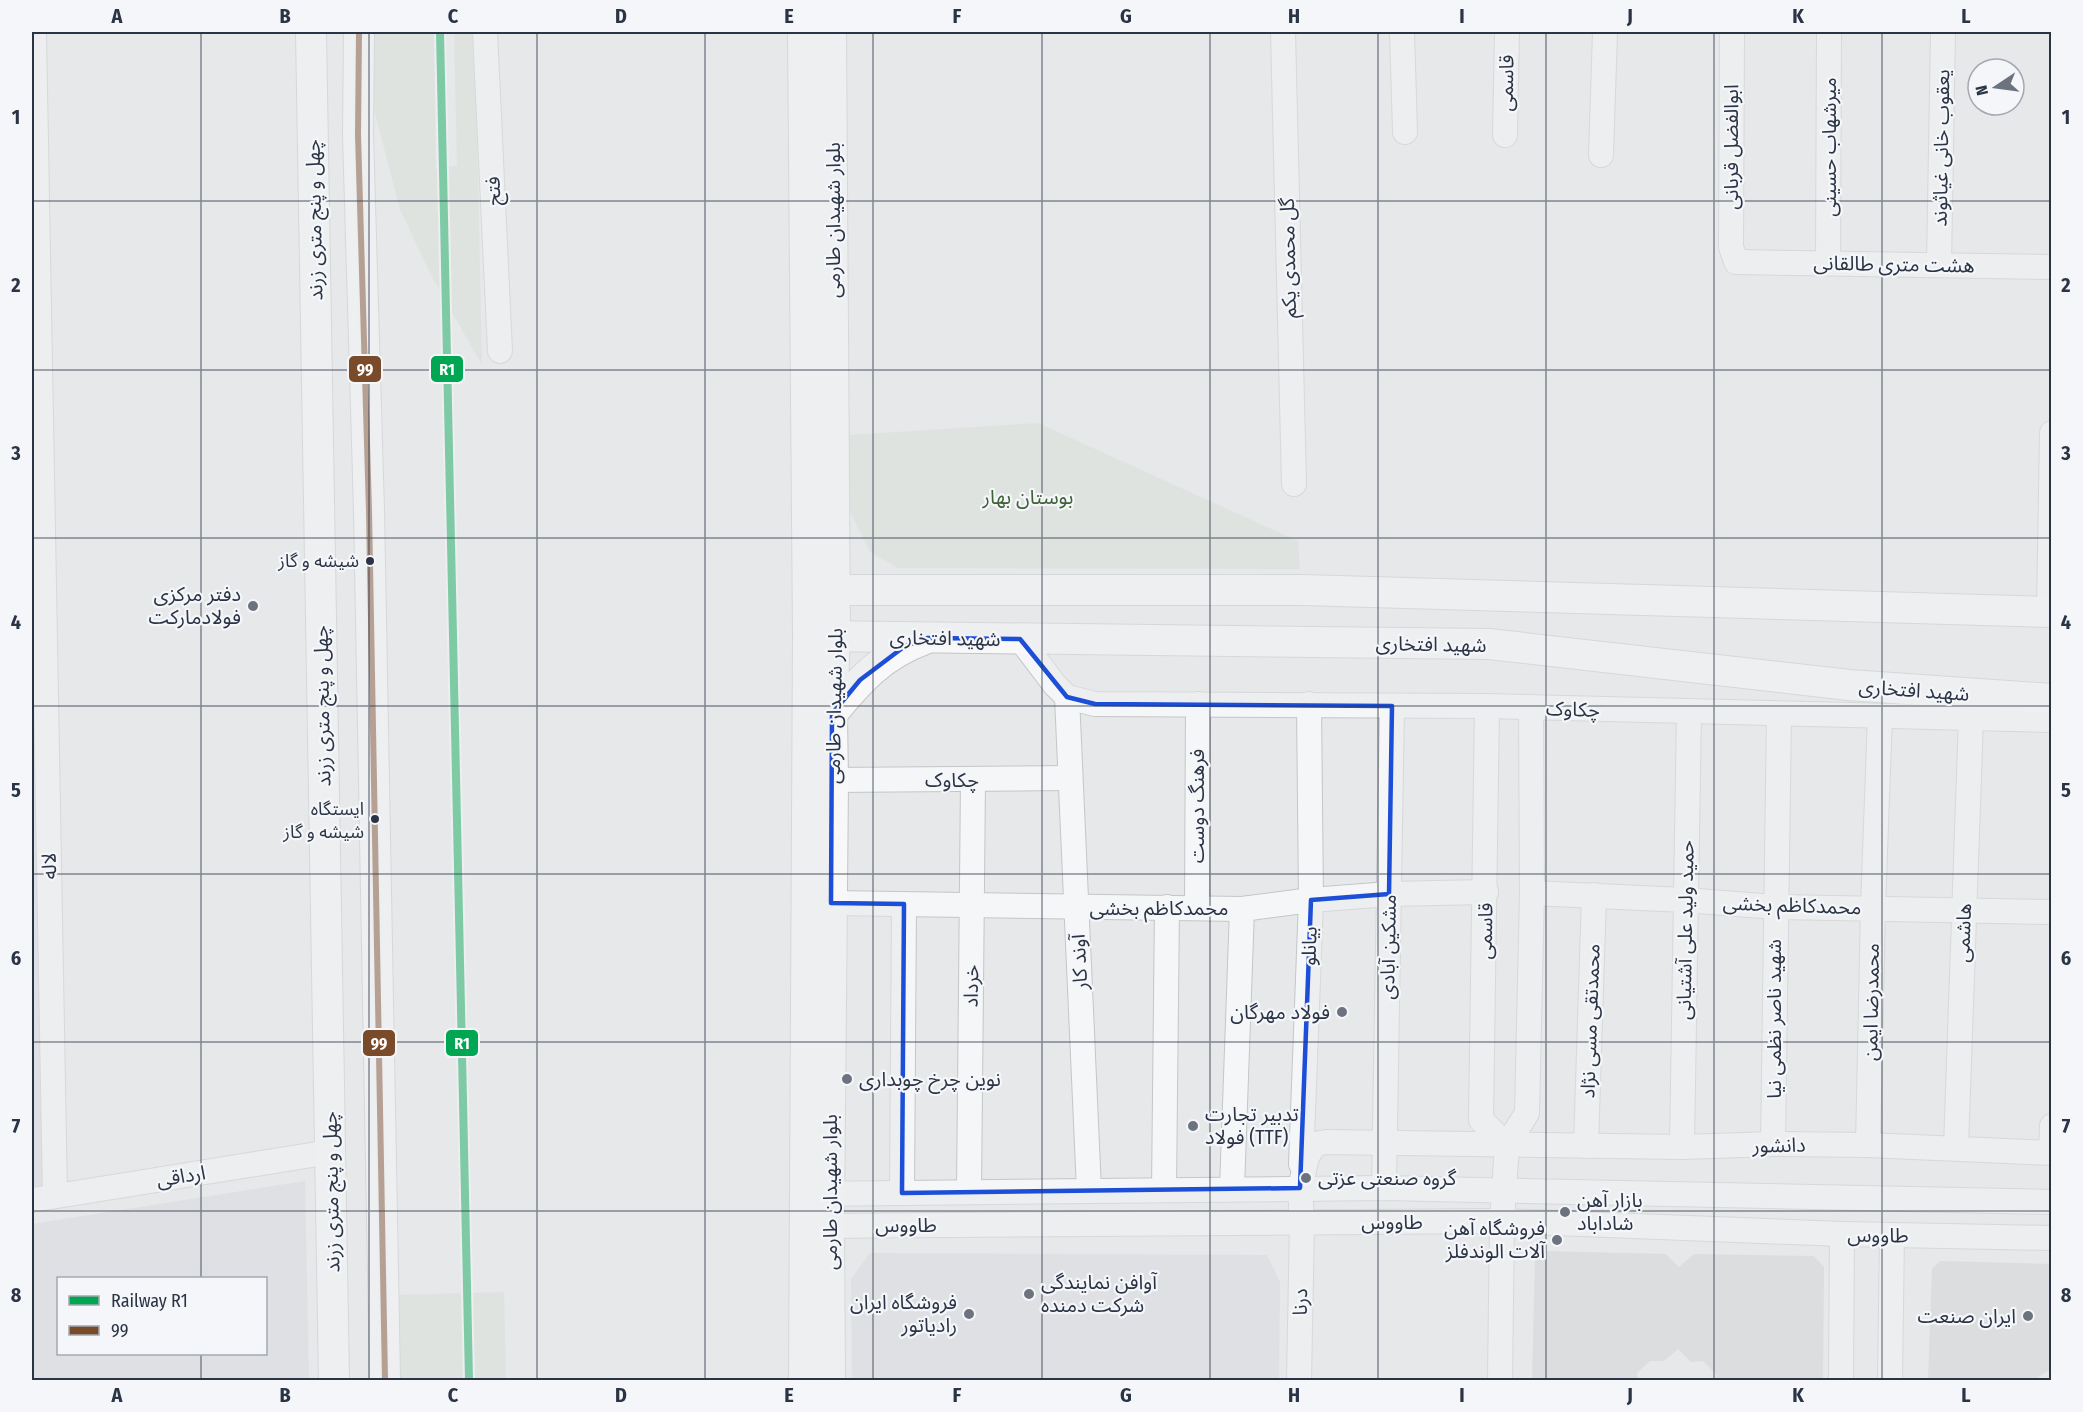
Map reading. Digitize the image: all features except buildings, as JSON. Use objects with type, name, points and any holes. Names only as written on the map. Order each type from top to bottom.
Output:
[{"type":"main road","name":"چهل و پنج متری زرند","points":[[311,32],[334,1380]]},
{"type":"main road","points":[[359,32],[358,135],[371,577],[385,1380]]},
{"type":"main road","name":"بلوار شهیدان طارمی","points":[[803,32],[821,591]]},
{"type":"main road","name":"بلوار شهیدان طارمی","points":[[818,1194],[821,591],[831,32]]},
{"type":"main road","points":[[821,591],[1303,590],[2050,612]]},
{"type":"main road","name":"بلوار شهیدان طارمی","points":[[804,1380],[818,1194],[831,903],[832,714],[821,636]]},
{"type":"main road","name":"شهید افتخاری","points":[[821,636],[1489,644],[1849,685],[2052,699]]},
{"type":"main road","points":[[832,714],[860,680],[881,662],[905,646],[928,638]]},
{"type":"main road","name":"بلوار شهیدان طارمی","points":[[816,1226],[830,1380]]},
{"type":"street","name":"لاله","points":[[34,32],[43,1198]]},
{"type":"street","name":"فتح","points":[[485,32],[500,351]]},
{"type":"street","name":"گل محمدی یکم","points":[[1283,32],[1294,484]]},
{"type":"street","points":[[1402,32],[1405,132]]},
{"type":"street","name":"قاسمی","points":[[1505,135],[1507,32]]},
{"type":"street","points":[[1601,156],[1605,32]]},
{"type":"street","name":"ابوالفضل قربانی","points":[[1732,32],[1731,247],[1736,262]]},
{"type":"street","name":"میرشهاب حسینی","points":[[1828,263],[1829,32]]},
{"type":"street","name":"یعقوب خانی غیاثوند","points":[[1939,265],[1943,32]]},
{"type":"street","name":"هشت متری طالقانی","points":[[1736,262],[2052,267]]},
{"type":"street","points":[[2050,612],[2052,434]]},
{"type":"street","points":[[1020,639],[1067,697]]},
{"type":"street","name":"چکاوک","points":[[1067,697],[1095,704],[1487,706],[2052,720]]},
{"type":"street","name":"آوند کار","points":[[1067,697],[1089,1190]]},
{"type":"street","name":"فرهنگ دوست","points":[[1197,908],[1198,704]]},
{"type":"street","name":"بیانلو","points":[[1300,1188],[1311,900],[1309,704]]},
{"type":"street","name":"مشکین آبادی","points":[[1384,1188],[1392,706]]},
{"type":"street","name":"قاسمی","points":[[1487,706],[1481,1120],[1507,1145]]},
{"type":"street","points":[[1500,1380],[1502,1221],[1507,1145],[1527,1113],[1532,893],[1532,707]]},
{"type":"street","name":"حمید ولید علی آشتیانی","points":[[1682,1147],[1689,712]]},
{"type":"street","name":"شهید ناصر نظمی نیا","points":[[1773,1144],[1779,714]]},
{"type":"street","name":"محمدرضا ایمن","points":[[1868,1145],[1880,716]]},
{"type":"street","name":"هاشمی","points":[[1956,1147],[1971,718]]},
{"type":"street","name":"چکاوک","points":[[833,780],[1070,778]]},
{"type":"street","name":"خرداد","points":[[969,1192],[973,780]]},
{"type":"street","name":"محمدکاظم بخشی","points":[[831,903],[1242,909],[1311,900],[1389,894],[1486,892]]},
{"type":"street","name":"محمدکاظم بخشی","points":[[1532,893],[1685,900],[1775,907],[2052,912]]},
{"type":"street","name":"محمدتقی مسی نژاد","points":[[1586,1146],[1594,895]]},
{"type":"street","points":[[902,1193],[904,904]]},
{"type":"street","points":[[1164,1190],[1167,908]]},
{"type":"street","points":[[1232,1189],[1242,909]]},
{"type":"street","points":[[2051,1153],[2052,1126]]},
{"type":"street","name":"دانشور","points":[[1300,1188],[1307,1157],[1315,1144],[1326,1142],[1682,1147],[1773,1144],[1868,1145],[1956,1147],[2051,1153]]},
{"type":"street","name":"ارداقی","points":[[43,1198],[330,1152]]},
{"type":"street","name":"درنا","points":[[1299,1380],[1302,1223],[1300,1188]]},
{"type":"street","name":"طاووس","points":[[818,1194],[1384,1188],[2052,1202]]},
{"type":"street","name":"طاووس","points":[[816,1226],[1502,1221],[1842,1234],[2052,1238]]},
{"type":"street","points":[[1841,1380],[1842,1234]]},
{"type":"street","points":[[1890,1380],[1892,1235]]},
{"type":"highlighted area","points":[[928,638],[1020,639],[1067,697],[1095,704],[1392,706],[1389,894],[1311,900],[1300,1188],[902,1193],[904,904],[831,903],[832,714],[860,680],[905,646]]},
{"type":"shaded area","points":[[32,581],[45,1186],[32,1188]]},
{"type":"shaded area","points":[[305,1181],[309,1380],[32,1380],[32,1224]]},
{"type":"shaded area","points":[[870,1253],[1267,1255],[1280,1282],[1279,1380],[852,1380],[851,1279]]},
{"type":"green space","points":[[371,32],[434,32],[436,168],[457,166],[454,32],[475,32],[482,365],[431,275],[400,209],[373,106]]},
{"type":"green space","name":"بوستان بهار","points":[[1038,423],[1298,541],[1300,569],[898,568],[870,552],[850,511],[849,435]]},
{"type":"green space","points":[[504,1292],[506,1380],[397,1380],[395,1295]]},
{"type":"rail line","name":"R1","points":[[440,32],[469,1380]]},
{"type":"transit line","name":"99","points":[[359,32],[358,135],[369,511],[385,1380]]},
{"type":"place","name":"شیشه و گاز","points":[[370,561]]},
{"type":"place","name":"دفتر مرکزی فولادمارکت","points":[[253,606]]},
{"type":"place","name":"ایستگاه شیشه و گاز","points":[[375,819]]},
{"type":"place","name":"فولاد مهرگان","points":[[1342,1012]]},
{"type":"place","name":"نوین چرخ چوبداری","points":[[847,1079]]},
{"type":"place","name":"تدبیر تجارت فولاد (TTF)","points":[[1193,1126]]},
{"type":"place","name":"گروه صنعتی عزتی","points":[[1306,1178]]},
{"type":"place","name":"بازار آهن شاداباد","points":[[1565,1212]]},
{"type":"place","name":"فروشگاه آهن آلات الوندفلز","points":[[1557,1240]]},
{"type":"place","name":"آوافن نمایندگی شرکت دمنده","points":[[1029,1294]]},
{"type":"place","name":"فروشگاه ایران رادیاتور","points":[[969,1314]]},
{"type":"place","name":"ايران صنعت","points":[[2028,1316]]}]
